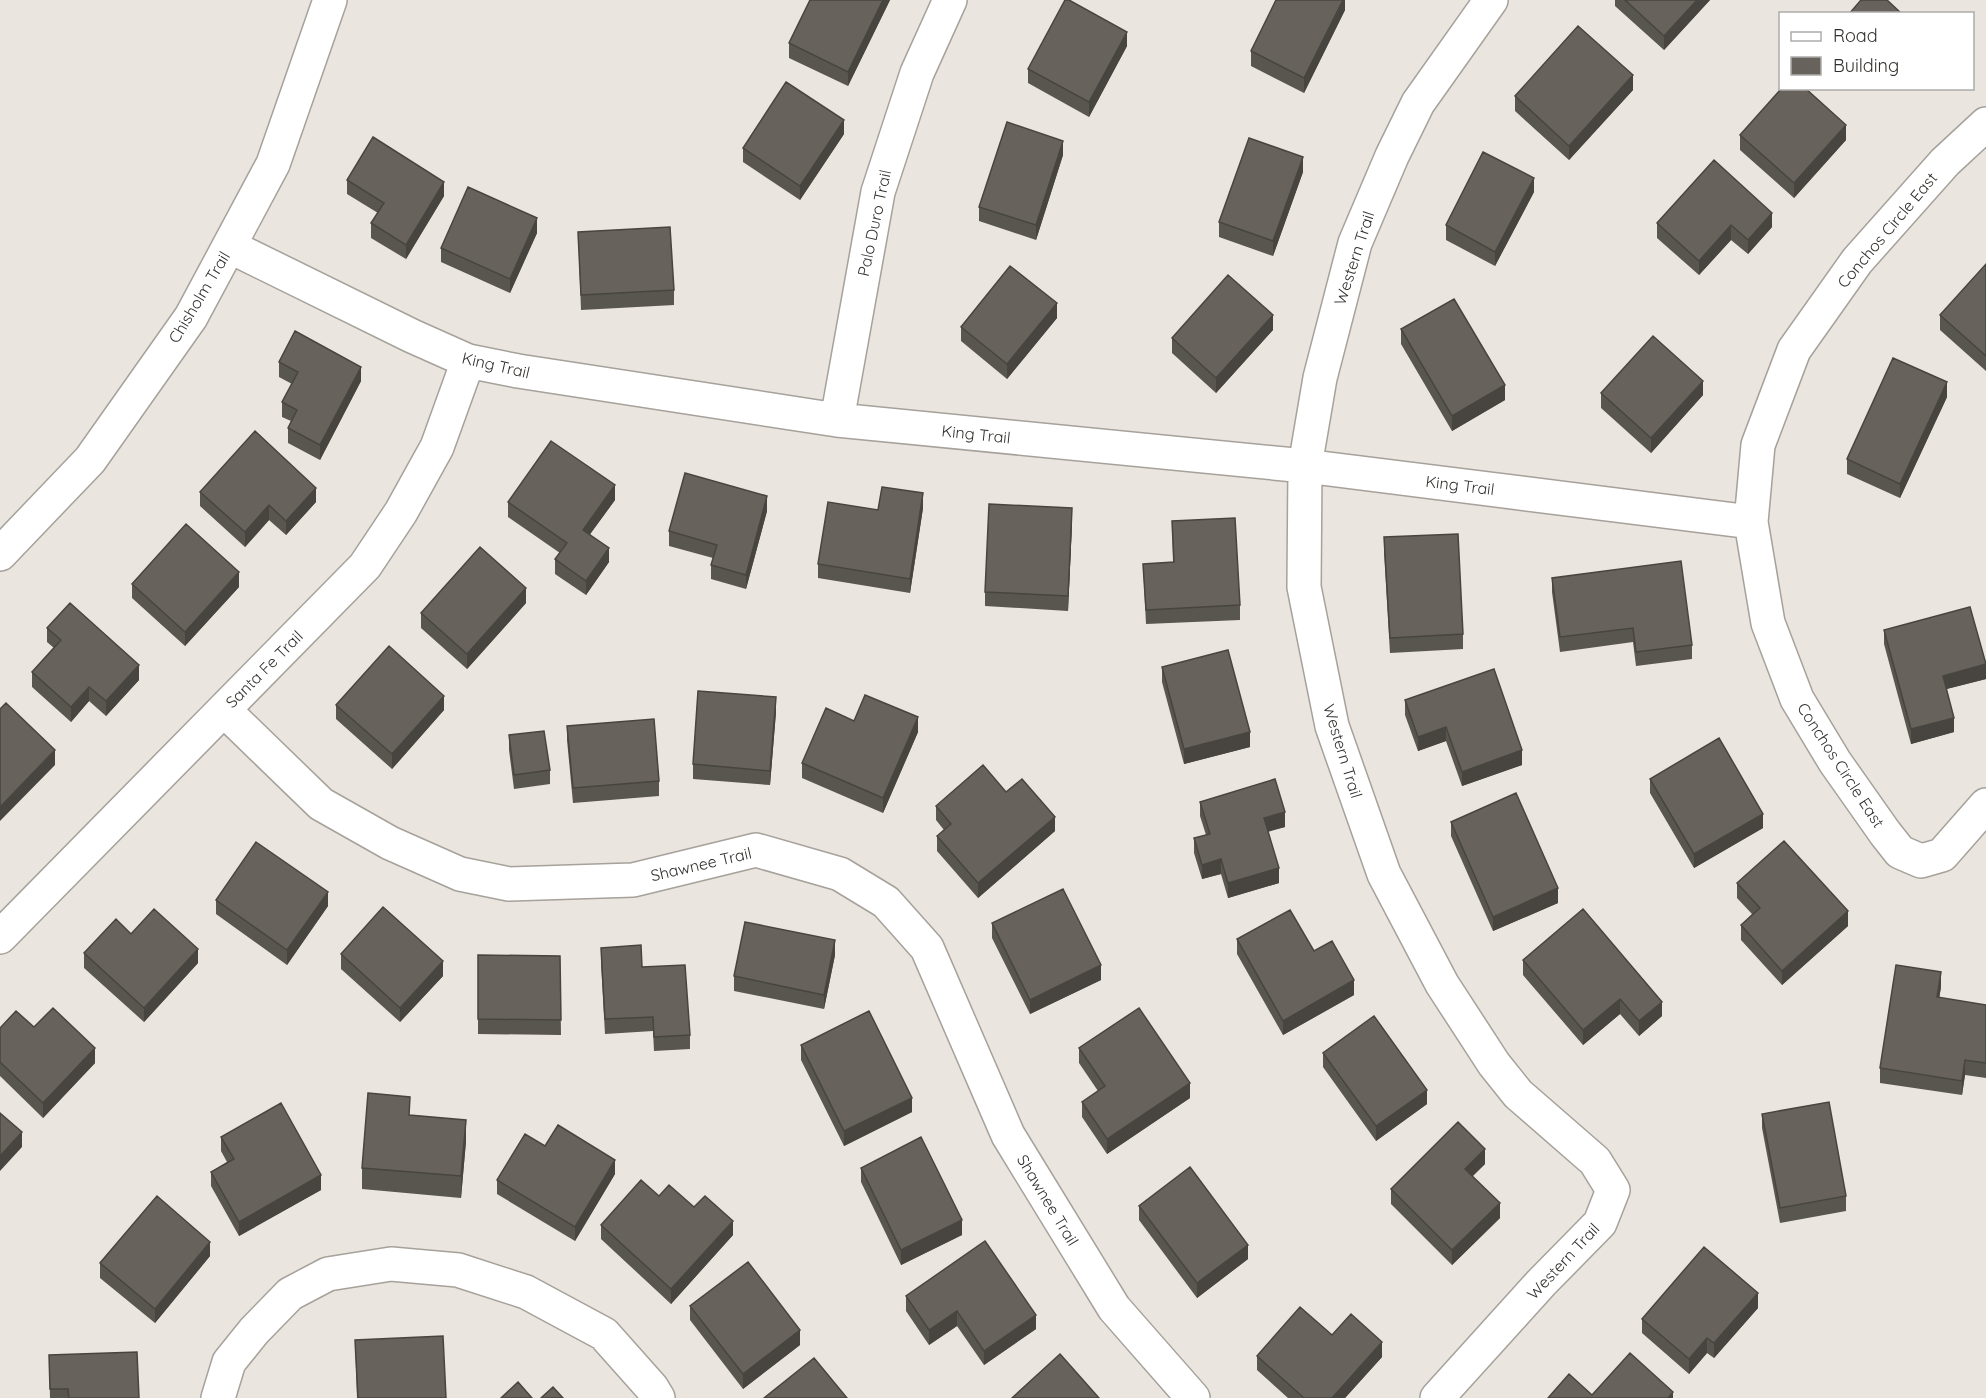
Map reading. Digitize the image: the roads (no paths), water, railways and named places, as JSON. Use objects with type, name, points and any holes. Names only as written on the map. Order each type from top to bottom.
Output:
[{"type":"street","name":"Chisholm Trail","points":[[0,554],[90,460],[191,317],[273,164],[330,0]]},
{"type":"street","name":"Palo Duro Trail","points":[[837,420],[878,192],[917,73],[951,0]]},
{"type":"street","name":"Western Trail","points":[[1437,1398],[1542,1282],[1600,1223],[1613,1190],[1595,1161],[1518,1094],[1494,1064],[1442,984],[1384,874],[1332,726],[1304,587],[1305,466],[1320,378],[1355,243],[1392,156],[1418,103],[1491,0]]},
{"type":"street","name":"Conchos Circle East","points":[[1986,124],[1945,162],[1857,261],[1794,350],[1758,445],[1750,522],[1768,623],[1797,699],[1835,762],[1900,852],[1921,861],[1942,855],[1986,804]]},
{"type":"street","name":"King Trail","points":[[229,246],[468,361],[530,373],[837,420],[1305,466],[1750,522]]},
{"type":"street","name":"Santa Fe Trail","points":[[0,937],[365,566],[401,512],[437,447],[468,361]]},
{"type":"street","name":"Shawnee Trail","points":[[224,710],[321,804],[390,843],[460,874],[509,884],[633,880],[756,850],[840,874],[885,902],[927,948],[1008,1135],[1114,1308],[1193,1398]]},
{"type":"street","points":[[218,1398],[229,1362],[254,1331],[290,1294],[328,1274],[391,1264],[458,1270],[526,1292],[603,1334],[652,1388],[658,1398]]}]
